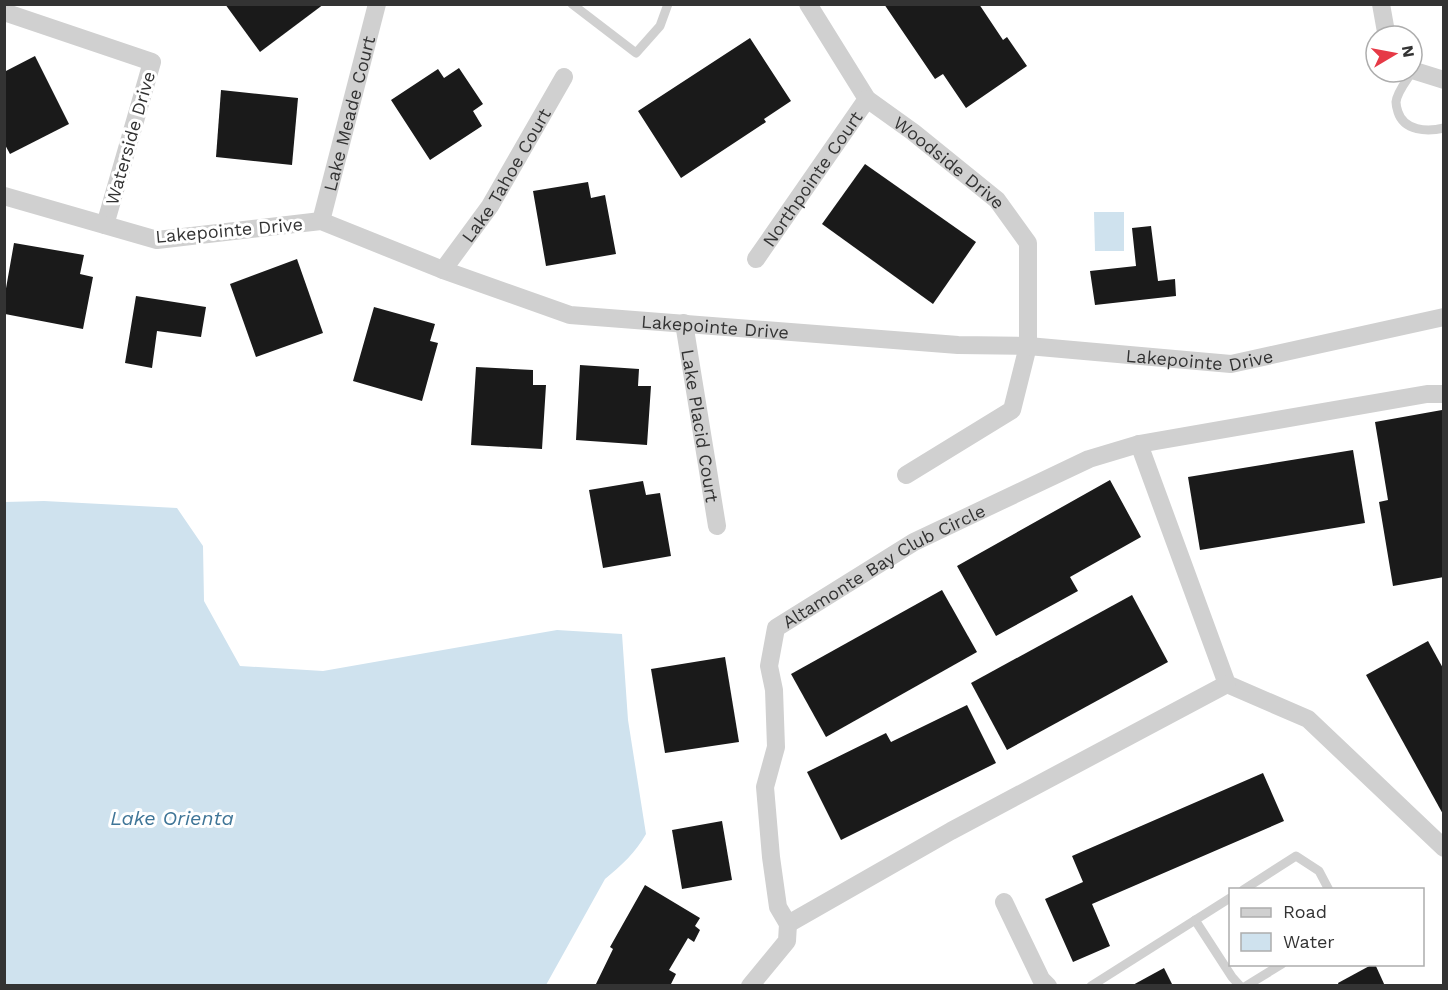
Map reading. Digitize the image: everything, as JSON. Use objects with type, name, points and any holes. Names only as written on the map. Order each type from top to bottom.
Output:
[{"type":"street","name":"Lake Meade Court","points":[[321,221],[377,4]]},
{"type":"street","name":"Woodside Drive","points":[[807,4],[867,99],[913,132],[997,200],[1028,243],[1028,346]]},
{"type":"street","points":[[1381,4],[1385,24]]},
{"type":"street","name":"Waterside Drive","points":[[4,12],[152,62],[105,225]]},
{"type":"street","points":[[1424,74],[1443,80]]},
{"type":"street","name":"Lake Tahoe Court","points":[[443,270],[490,206],[564,76]]},
{"type":"street","name":"Northpointe Court","points":[[756,259],[867,99]]},
{"type":"street","name":"Lakepointe Drive","points":[[4,196],[157,240],[321,221],[443,270],[570,315],[958,345],[1028,346],[1231,364],[1443,317]]},
{"type":"street","name":"Lake Placid Court","points":[[684,323],[717,526]]},
{"type":"street","points":[[906,475],[1012,410],[1028,346]]},
{"type":"street","name":"Altamonte Bay Club Circle","points":[[788,924],[778,907],[765,787],[776,747],[774,690],[769,666],[776,628],[914,542],[1089,459],[1140,444],[1427,394],[1443,394]]},
{"type":"street","points":[[1140,444],[1227,684],[1308,719],[1443,848]]},
{"type":"street","points":[[750,986],[787,940],[788,924],[951,831],[1227,684]]},
{"type":"street","points":[[1004,902],[1041,979],[1048,986]]},
{"type":"lane","points":[[572,4],[636,53],[660,26],[668,4]]},
{"type":"lane","points":[[1405,84],[1396,102],[1399,116],[1415,129],[1443,128]]},
{"type":"lane","points":[[1246,888],[1296,856],[1319,870],[1328,888]]},
{"type":"lane","points":[[1091,986],[1229,899]]},
{"type":"lane","points":[[1195,920],[1240,986]]},
{"type":"lane","points":[[1246,986],[1279,966]]},
{"type":"water","points":[[1094,212],[1124,212],[1124,251],[1095,251]]},
{"type":"water","name":"Lake Orienta","points":[[44,501],[177,508],[203,546],[204,601],[240,666],[323,671],[557,630],[622,634],[628,720],[646,834],[628,858],[605,879],[546,985],[5,985],[5,502]]},
{"type":"building","points":[[225,4],[324,4],[260,52]]},
{"type":"building","points":[[884,4],[979,4],[1003,40],[1007,37],[1027,66],[966,108],[943,74],[935,79]]},
{"type":"building","points":[[750,38],[791,101],[764,119],[766,122],[681,178],[638,111]]},
{"type":"building","points":[[35,56],[69,124],[10,154],[4,143],[4,72]]},
{"type":"building","points":[[459,68],[483,104],[473,111],[482,126],[430,160],[391,100],[438,69],[444,78]]},
{"type":"building","points":[[221,90],[298,98],[292,165],[216,157]]},
{"type":"building","points":[[865,164],[976,242],[933,304],[822,224]]},
{"type":"building","points":[[588,182],[591,198],[605,195],[616,254],[546,266],[533,191]]},
{"type":"building","points":[[1151,226],[1158,281],[1175,279],[1176,296],[1095,305],[1090,271],[1136,266],[1132,228]]},
{"type":"building","points":[[14,243],[84,255],[80,274],[93,277],[83,329],[5,314],[5,294]]},
{"type":"building","points":[[297,259],[323,333],[256,357],[230,284]]},
{"type":"building","points":[[136,296],[206,307],[201,337],[157,331],[152,368],[125,363]]},
{"type":"building","points":[[374,307],[435,324],[430,341],[438,343],[422,401],[353,381]]},
{"type":"building","points":[[580,365],[639,369],[638,386],[651,386],[647,445],[576,440]]},
{"type":"building","points":[[476,367],[533,370],[533,385],[546,385],[542,449],[471,445]]},
{"type":"building","points":[[1442,410],[1444,577],[1393,586],[1379,502],[1388,500],[1375,422]]},
{"type":"building","points":[[1353,450],[1365,523],[1200,550],[1188,477]]},
{"type":"building","points":[[1110,480],[1141,537],[1070,577],[1078,591],[996,636],[957,566]]},
{"type":"building","points":[[643,481],[646,495],[660,493],[671,556],[603,568],[589,490]]},
{"type":"building","points":[[942,590],[977,652],[826,737],[791,674]]},
{"type":"building","points":[[1132,595],[1168,662],[1007,750],[971,683]]},
{"type":"building","points":[[1428,641],[1444,670],[1444,816],[1366,675]]},
{"type":"building","points":[[725,657],[739,742],[665,753],[651,669]]},
{"type":"building","points":[[967,705],[996,763],[841,840],[807,772],[886,733],[891,742]]},
{"type":"building","points":[[1263,773],[1284,821],[1092,904],[1110,946],[1073,962],[1045,899],[1083,882],[1072,856]]},
{"type":"building","points":[[722,821],[732,880],[682,889],[672,830]]},
{"type":"building","points":[[645,885],[700,918],[695,926],[700,930],[694,942],[688,938],[669,970],[676,974],[670,986],[664,984],[663,986],[595,986],[613,949],[610,947]]},
{"type":"building","points":[[1369,966],[1376,966],[1385,986],[1339,986],[1338,983]]},
{"type":"building","points":[[1164,968],[1173,986],[1131,986]]}]
